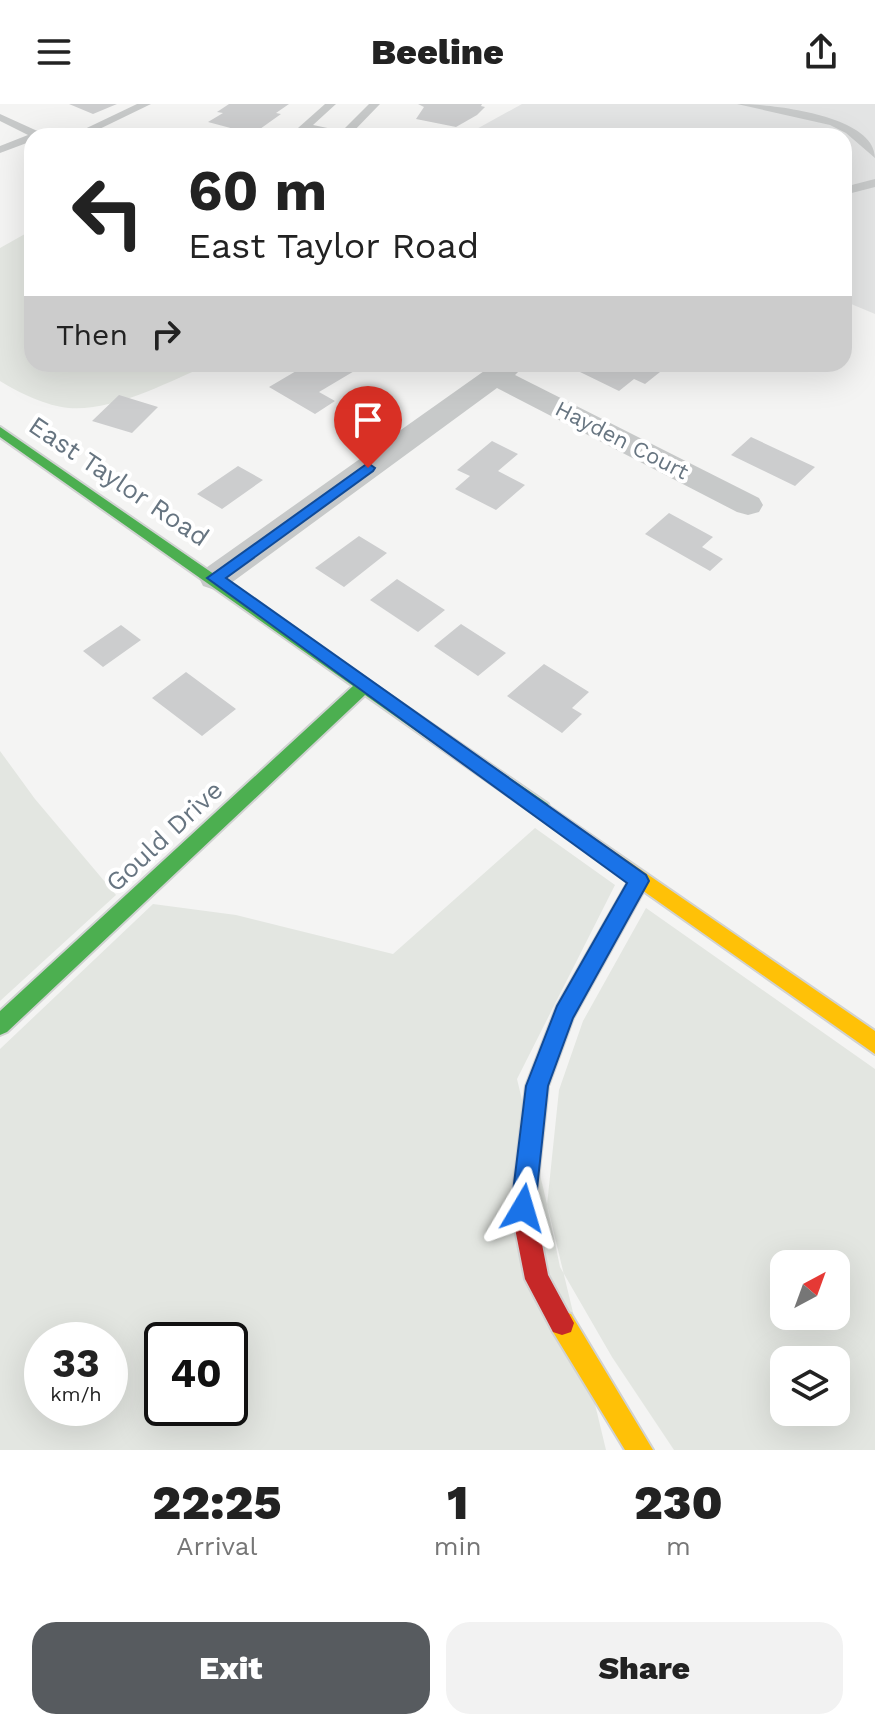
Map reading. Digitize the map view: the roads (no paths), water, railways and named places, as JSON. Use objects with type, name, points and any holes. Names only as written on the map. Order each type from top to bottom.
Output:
[{"type":"main road","name":"East Taylor Road","points":[[0,431],[215,578],[639,881],[875,1044]]},
{"type":"main road","name":"Gould Drive","points":[[0,1025],[364,686]]},
{"type":"main road","points":[[639,881],[564,1013],[537,1086],[523,1208],[537,1279],[591,1375],[640,1450]]},
{"type":"street","points":[[215,578],[501,372]]},
{"type":"street","name":"Hayden Court","points":[[508,372],[748,505]]},
{"type":"lane","points":[[91,128],[146,104]]},
{"type":"lane","points":[[306,127],[331,104]]},
{"type":"lane","points":[[351,128],[375,104]]},
{"type":"lane","points":[[742,104],[833,123],[842,128]]},
{"type":"lane","points":[[0,117],[24,130]]},
{"type":"lane","points":[[306,127],[311,128]]},
{"type":"lane","points":[[852,134],[869,143],[875,155]]},
{"type":"lane","points":[[0,150],[24,141]]},
{"type":"lane","points":[[852,189],[875,183]]}]
